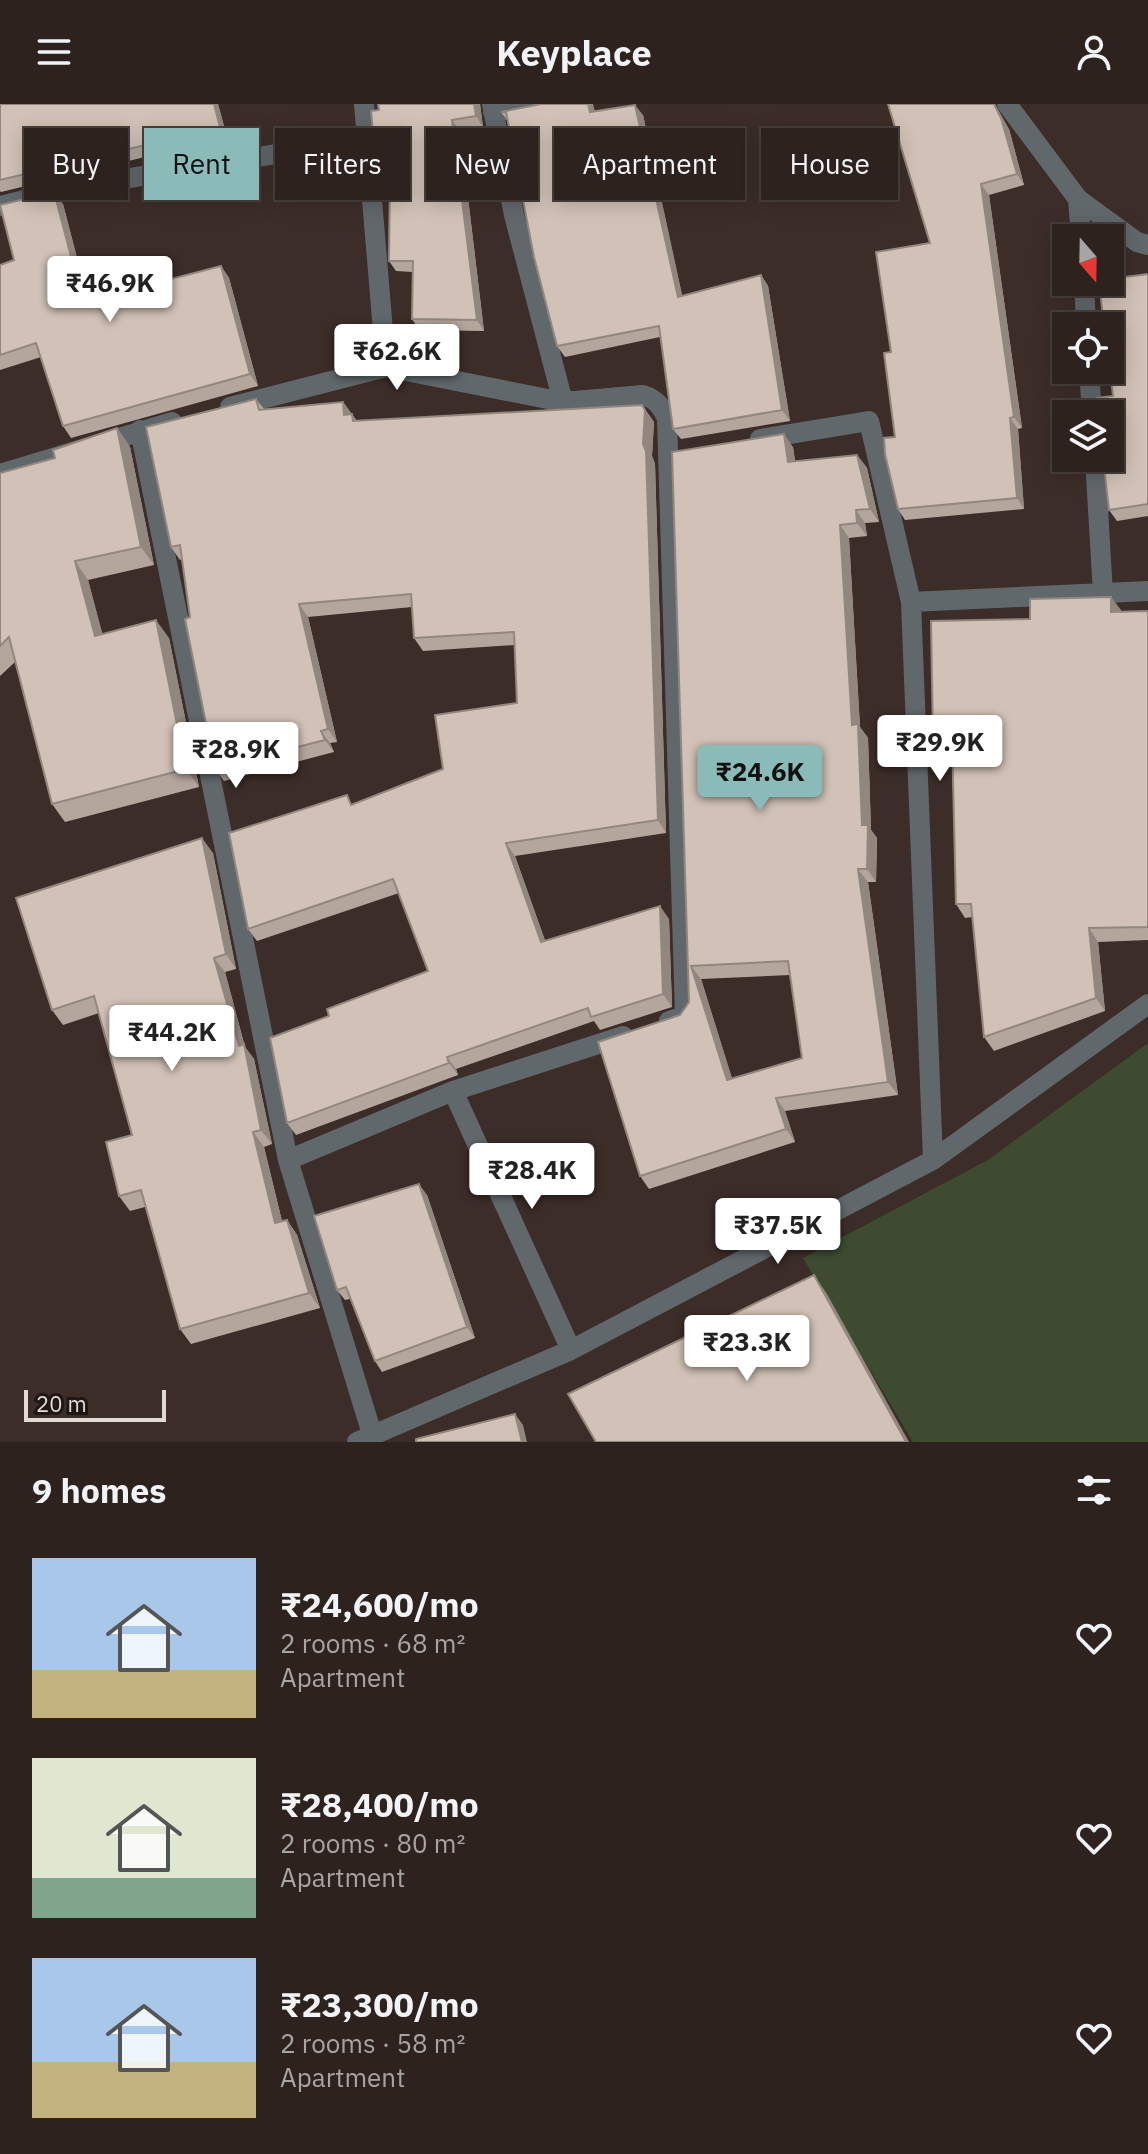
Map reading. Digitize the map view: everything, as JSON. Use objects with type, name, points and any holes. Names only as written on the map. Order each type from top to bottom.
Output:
[{"type":"street","points":[[364,104],[366,128]]},
{"type":"street","points":[[542,104],[493,108],[514,215],[563,402]]},
{"type":"street","points":[[1007,104],[1078,199],[1137,242],[1148,245]]},
{"type":"street","points":[[0,206],[81,186],[275,154]]},
{"type":"street","points":[[1078,199],[1080,224]]},
{"type":"street","points":[[372,200],[386,367]]},
{"type":"street","points":[[217,410],[386,367],[563,402],[643,395],[653,398],[667,418],[673,454],[685,1016],[453,1091],[288,1160]]},
{"type":"street","points":[[0,474],[186,418]]},
{"type":"street","points":[[744,442],[869,421],[911,602],[933,1160]]},
{"type":"street","points":[[140,430],[288,1160],[364,1438],[571,1350],[933,1160],[1148,1004]]},
{"type":"street","points":[[1096,472],[1103,594]]},
{"type":"street","points":[[911,602],[1148,591]]},
{"type":"street","points":[[453,1091],[571,1350]]},
{"type":"green space","points":[[1148,1043],[1148,1442],[913,1442],[803,1258],[988,1160]]},
{"type":"building","points":[[0,104],[214,104],[220,127],[144,128],[144,145],[128,149],[128,128],[24,128],[24,174],[0,180]]},
{"type":"building","points":[[378,104],[474,104],[476,116],[452,120],[453,128],[426,128],[426,200],[462,200],[477,320],[412,319],[413,261],[389,261],[390,200],[410,200],[410,128],[373,128],[371,111],[379,110]]},
{"type":"building","points":[[541,104],[588,104],[590,112],[635,105],[640,128],[554,128],[554,200],[656,200],[678,297],[761,275],[782,410],[673,429],[659,326],[557,346],[523,200],[538,200],[538,128],[509,128],[506,112],[501,112]]},
{"type":"building","points":[[888,104],[994,104],[1001,118],[1017,174],[981,184],[1014,417],[1010,418],[1017,498],[898,509],[885,454],[884,438],[895,437],[884,353],[891,352],[876,252],[930,243],[898,137],[898,128],[895,128]]},
{"type":"building","points":[[24,199],[56,200],[83,302],[221,266],[250,374],[63,426],[36,343],[0,355],[0,265],[14,260],[0,205]]},
{"type":"building","points":[[1148,274],[1148,504],[1109,510],[1105,472],[1124,472],[1124,400],[1097,400],[1113,396],[1112,384],[1124,384],[1124,312],[1102,312],[1101,296],[1124,296],[1124,277]]},
{"type":"building","points":[[256,399],[259,410],[343,402],[344,415],[352,414],[353,421],[642,405],[645,410],[643,444],[646,451],[658,820],[506,843],[541,942],[660,906],[663,994],[591,1017],[588,1008],[447,1057],[449,1063],[287,1123],[270,1038],[329,1016],[327,1009],[428,971],[393,879],[248,929],[229,833],[347,795],[351,805],[443,769],[435,715],[517,703],[514,632],[414,638],[411,594],[299,604],[328,729],[321,731],[325,740],[215,768],[185,619],[190,617],[180,545],[171,547],[146,427]]},
{"type":"building","points":[[117,428],[141,547],[75,561],[95,636],[156,620],[186,769],[52,804],[9,637],[0,646],[0,473],[55,458],[53,450]]},
{"type":"building","points":[[784,434],[788,462],[857,455],[870,509],[856,510],[857,523],[840,525],[852,725],[858,724],[862,825],[868,825],[867,869],[858,869],[888,1082],[776,1098],[786,1129],[640,1176],[598,1042],[680,1015],[689,1002],[672,452]],"holes":[[[788,961],[802,1058],[727,1080],[691,966]]]},
{"type":"building","points":[[1111,597],[1111,612],[1148,611],[1148,927],[1089,928],[1096,998],[984,1037],[971,904],[956,904],[952,738],[933,739],[931,621],[1030,619],[1030,599]]},
{"type":"building","points":[[202,838],[226,954],[214,958],[239,1046],[244,1044],[261,1130],[253,1132],[275,1223],[287,1220],[309,1293],[180,1329],[141,1190],[119,1196],[106,1142],[132,1135],[94,996],[52,1010],[16,898]]},
{"type":"building","points":[[419,1184],[467,1327],[375,1361],[346,1287],[337,1290],[314,1216]]},
{"type":"building","points":[[814,1275],[906,1442],[596,1442],[568,1394]]},
{"type":"building","points":[[515,1414],[522,1442],[416,1442],[416,1439]]}]
